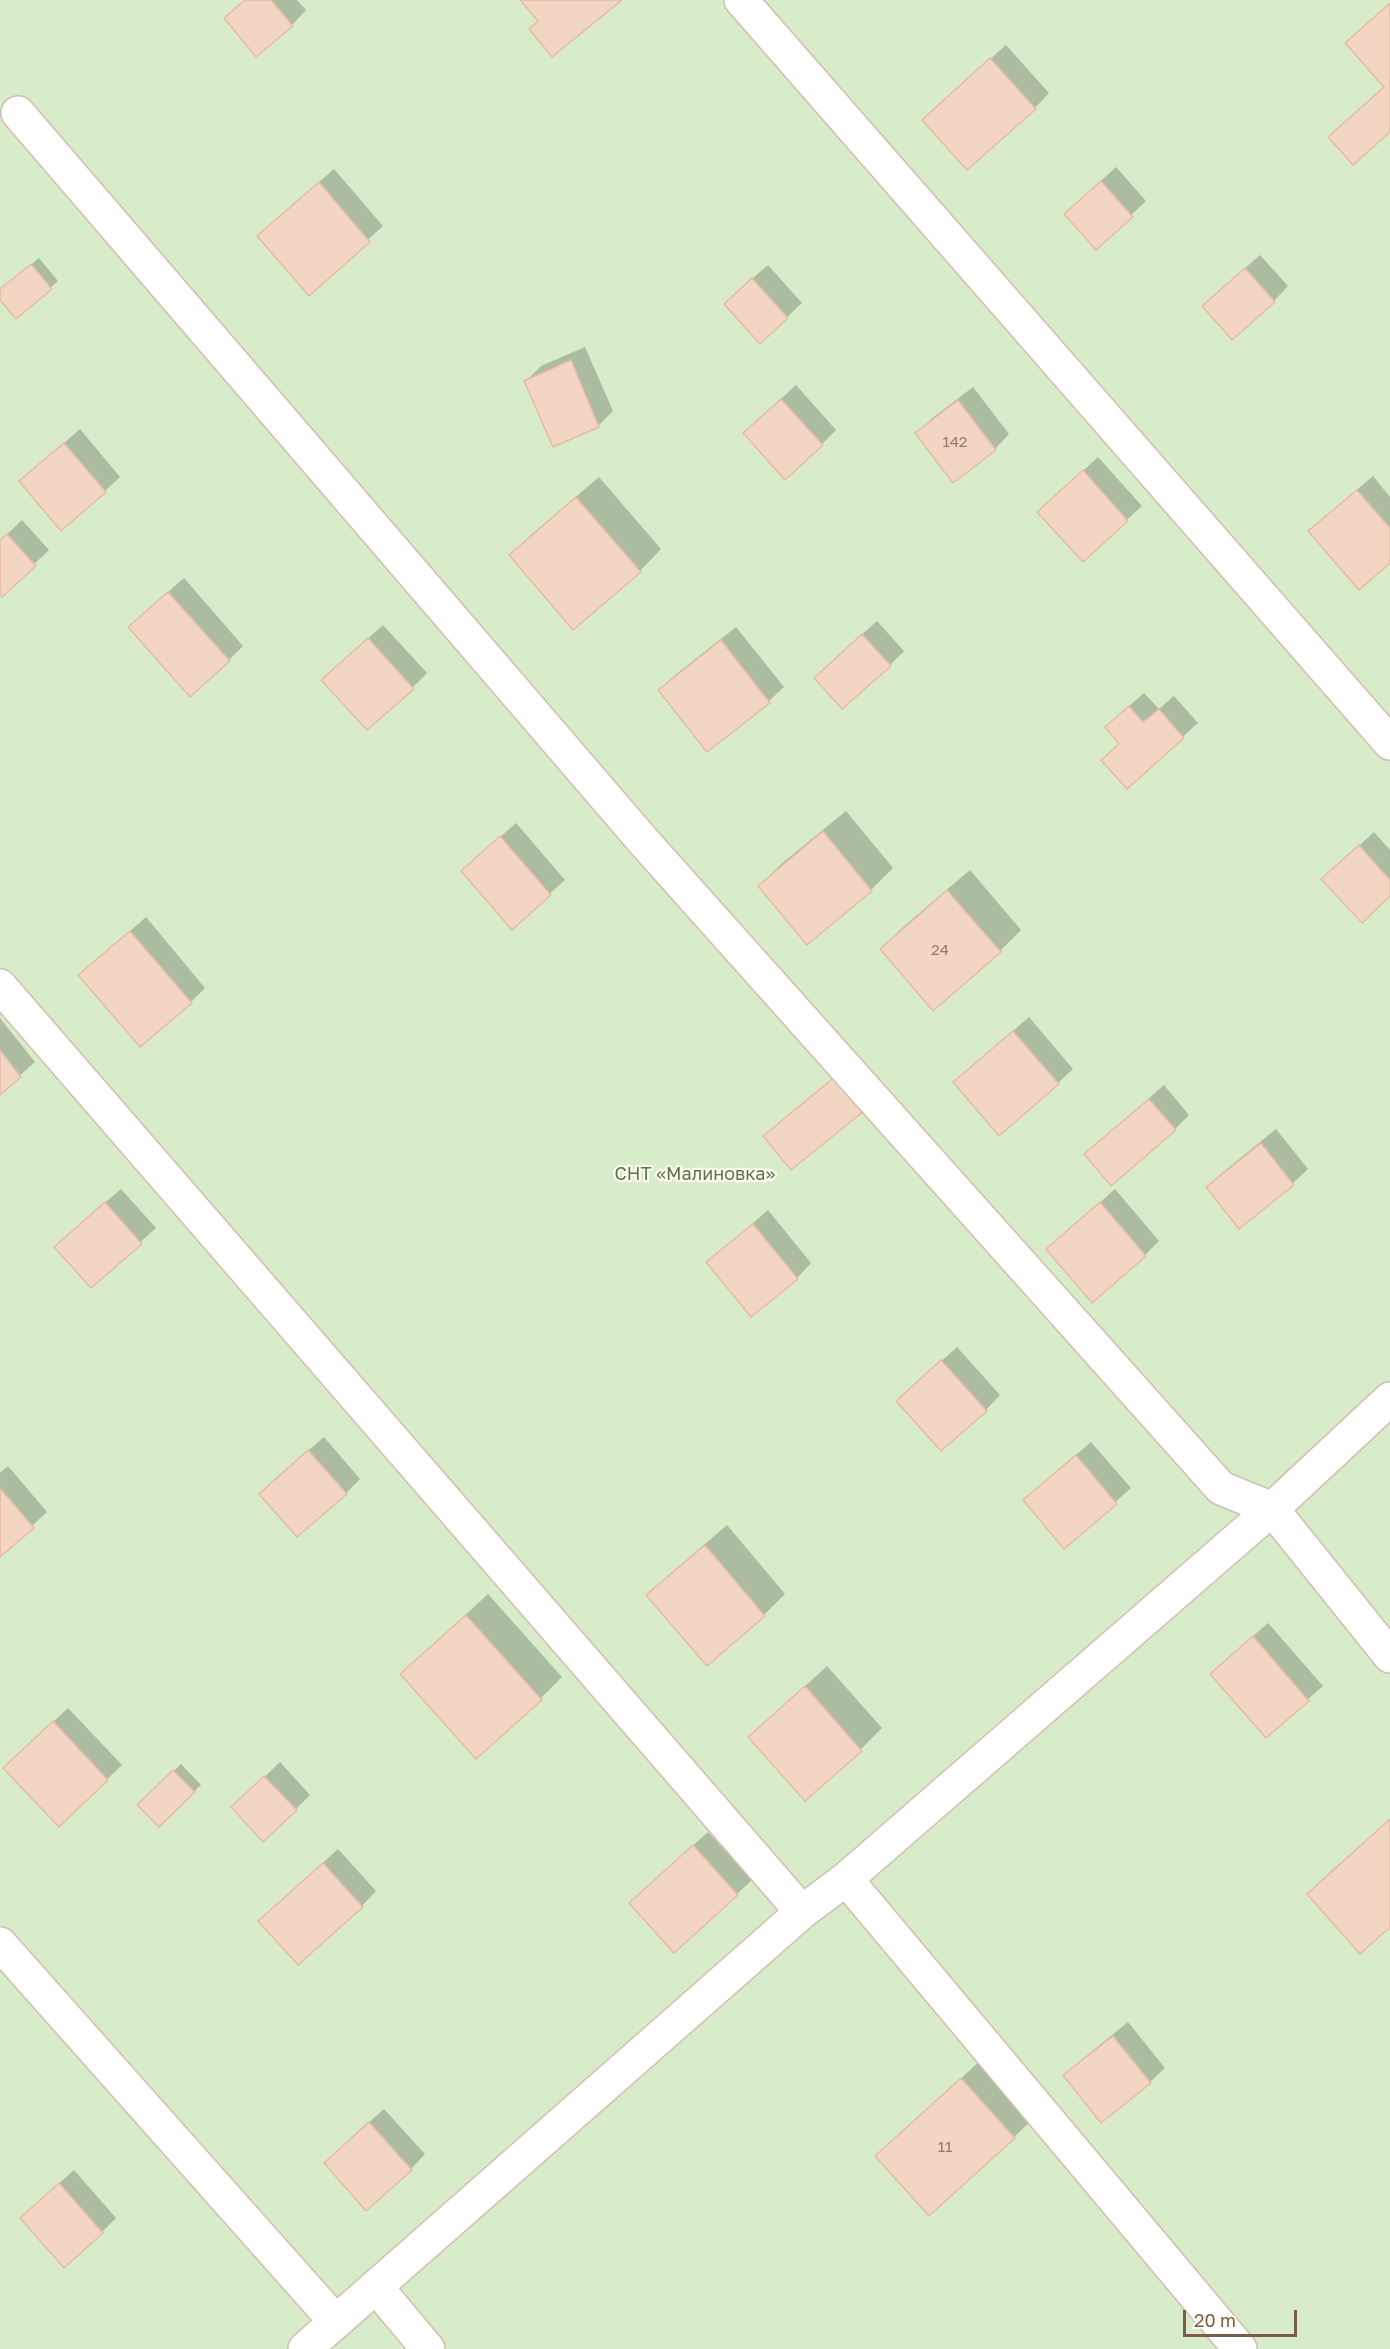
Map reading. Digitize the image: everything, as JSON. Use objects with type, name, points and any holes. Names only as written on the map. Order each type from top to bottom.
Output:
[{"type":"street","points":[[741,0],[1390,743]]},
{"type":"street","points":[[18,113],[645,843],[1213,1480],[1221,1488],[1272,1509],[1390,1656]]},
{"type":"street","points":[[0,986],[802,1912]]},
{"type":"street","points":[[305,2349],[802,1912],[846,1879],[1272,1509],[1390,1399]]},
{"type":"street","points":[[846,1879],[1240,2349]]},
{"type":"street","points":[[0,1944],[336,2322]]},
{"type":"street","points":[[377,2288],[428,2349]]},
{"type":"green space","name":"СНТ «Малиновка»","points":[[0,0],[1390,0],[1390,2349],[0,2349]]},
{"type":"building","points":[[245,0],[271,0],[293,26],[256,57],[224,18]]},
{"type":"building","points":[[520,0],[622,0],[552,57],[529,29],[538,21]]},
{"type":"building","points":[[1390,3],[1390,132],[1353,165],[1328,137],[1384,87],[1345,43]]},
{"type":"building","points":[[990,58],[1036,109],[967,170],[922,120]]},
{"type":"building","points":[[1101,181],[1133,217],[1096,250],[1064,214]]},
{"type":"building","points":[[319,182],[370,242],[309,296],[257,236]]},
{"type":"building","points":[[31,264],[52,289],[16,319],[0,300],[0,289]]},
{"type":"building","points":[[1245,268],[1275,302],[1232,340],[1202,306]]},
{"type":"building","points":[[752,278],[788,318],[760,344],[724,304]]},
{"type":"building","points":[[571,360],[599,427],[553,447],[524,381]]},
{"type":"building","points":[[781,399],[823,445],[785,480],[743,433]]},
{"type":"building","points":[[958,400],[996,450],[953,483],[915,433]]},
{"type":"building","points":[[64,443],[106,492],[61,531],[19,481]]},
{"type":"building","points":[[1083,470],[1128,521],[1083,562],[1037,512]]},
{"type":"building","points":[[1357,490],[1390,528],[1390,563],[1359,590],[1308,531]]},
{"type":"building","points":[[576,497],[641,572],[573,630],[509,555]]},
{"type":"building","points":[[7,534],[36,566],[2,597],[0,594],[0,540]]},
{"type":"building","points":[[168,592],[230,661],[190,697],[128,627]]},
{"type":"building","points":[[862,634],[891,666],[842,709],[814,678]]},
{"type":"building","points":[[368,638],[414,689],[367,730],[321,680]]},
{"type":"building","points":[[721,640],[770,703],[707,752],[658,690]]},
{"type":"building","points":[[1129,706],[1143,722],[1159,709],[1184,738],[1127,789],[1101,760],[1119,744],[1105,727]]},
{"type":"building","points":[[823,831],[872,891],[807,945],[758,886]]},
{"type":"building","points":[[500,836],[551,895],[512,930],[461,871]]},
{"type":"building","points":[[1359,845],[1390,880],[1390,896],[1362,923],[1321,879]]},
{"type":"building","points":[[947,890],[1001,952],[933,1011],[880,949]]},
{"type":"building","points":[[130,931],[192,1003],[140,1047],[78,975]]},
{"type":"building","points":[[1013,1031],[1059,1084],[999,1136],[953,1082]]},
{"type":"building","points":[[0,1050],[21,1077],[0,1095]]},
{"type":"building","points":[[836,1076],[864,1111],[791,1170],[763,1136]]},
{"type":"building","points":[[1149,1099],[1176,1130],[1111,1186],[1084,1154]]},
{"type":"building","points":[[1261,1143],[1294,1185],[1239,1229],[1206,1187]]},
{"type":"building","points":[[105,1202],[142,1244],[91,1288],[54,1247]]},
{"type":"building","points":[[1100,1202],[1146,1256],[1092,1303],[1046,1249]]},
{"type":"building","points":[[753,1224],[798,1279],[751,1317],[706,1262]]},
{"type":"building","points":[[941,1360],[987,1411],[941,1451],[896,1401]]},
{"type":"building","points":[[308,1450],[347,1494],[297,1537],[259,1494]]},
{"type":"building","points":[[1076,1455],[1117,1504],[1064,1549],[1023,1500]]},
{"type":"building","points":[[0,1488],[34,1528],[0,1557]]},
{"type":"building","points":[[705,1545],[765,1616],[707,1666],[646,1595]]},
{"type":"building","points":[[466,1615],[542,1700],[476,1759],[400,1674]]},
{"type":"building","points":[[1253,1636],[1309,1701],[1266,1738],[1210,1674]]},
{"type":"building","points":[[805,1686],[862,1751],[805,1801],[748,1737]]},
{"type":"building","points":[[53,1721],[108,1780],[59,1827],[3,1768]]},
{"type":"building","points":[[173,1770],[195,1792],[159,1827],[137,1805]]},
{"type":"building","points":[[264,1776],[297,1810],[263,1842],[231,1807]]},
{"type":"building","points":[[1390,1819],[1390,1927],[1360,1954],[1307,1894]]},
{"type":"building","points":[[693,1845],[738,1895],[674,1953],[629,1903]]},
{"type":"building","points":[[323,1863],[363,1907],[298,1965],[258,1921]]},
{"type":"building","points":[[1113,2036],[1151,2083],[1101,2123],[1063,2075]]},
{"type":"building","points":[[961,2078],[1015,2138],[929,2216],[875,2156]]},
{"type":"building","points":[[369,2122],[412,2170],[366,2211],[324,2163]]},
{"type":"building","points":[[59,2183],[103,2233],[64,2268],[20,2218]]}]
